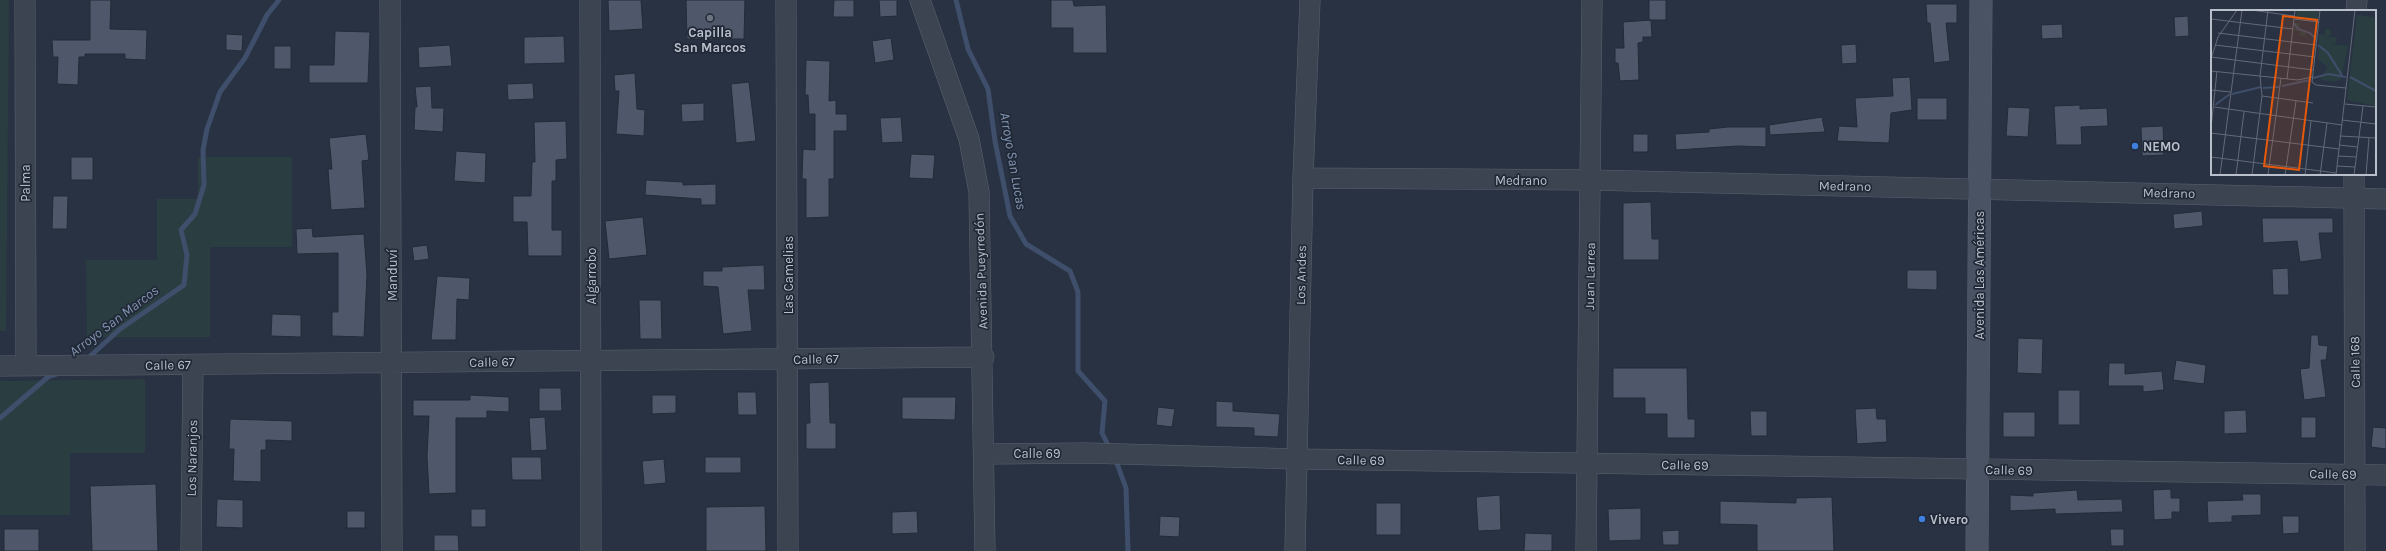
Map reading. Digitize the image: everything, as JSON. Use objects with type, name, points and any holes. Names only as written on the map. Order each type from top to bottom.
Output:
[{"type":"main road","name":"Avenida Las Américas","points":[[1977,551],[1981,0]]},
{"type":"street","name":"Palma","points":[[25,0],[26,366]]},
{"type":"street","name":"Manduví","points":[[390,0],[392,551]]},
{"type":"street","name":"Algarrobo","points":[[590,0],[591,551]]},
{"type":"street","name":"Las Camelias","points":[[786,0],[789,359],[788,551]]},
{"type":"street","name":"Avenida Pueyrredón","points":[[920,0],[969,139],[979,192],[984,357],[985,551]]},
{"type":"street","name":"Los Andes","points":[[1295,551],[1303,178],[1310,0]]},
{"type":"street","name":"Juan Larrea","points":[[1586,551],[1592,0]]},
{"type":"street","points":[[2356,10],[2357,0]]},
{"type":"street","name":"Calle 168","points":[[2354,175],[2356,551]]},
{"type":"street","name":"Medrano","points":[[1303,178],[1591,180],[2386,199]]},
{"type":"street","name":"Calle 67","points":[[0,366],[984,357]]},
{"type":"street","name":"Los Naranjos","points":[[191,551],[193,365]]},
{"type":"street","name":"Calle 69","points":[[984,454],[1110,454],[1588,464],[2386,475]]},
{"type":"green space","points":[[0,0],[9,0],[6,331],[0,331]]},
{"type":"green space","points":[[198,157],[292,157],[292,247],[210,247],[210,337],[87,337],[86,260],[157,260],[157,199],[198,199]]},
{"type":"green space","points":[[145,379],[145,453],[70,453],[70,515],[0,515],[0,381]]},
{"type":"building","points":[[90,0],[111,0],[110,29],[147,30],[146,60],[125,59],[125,54],[85,54],[85,57],[79,57],[78,85],[57,84],[58,57],[53,57],[52,40],[90,40]]},
{"type":"building","points":[[608,0],[641,0],[643,29],[609,31]]},
{"type":"building","points":[[686,0],[745,0],[744,39],[687,39]]},
{"type":"building","points":[[834,0],[854,0],[854,17],[833,17]]},
{"type":"building","points":[[879,0],[897,0],[897,16],[880,17]]},
{"type":"building","points":[[1051,0],[1073,0],[1074,6],[1106,5],[1107,53],[1073,53],[1073,28],[1051,28]]},
{"type":"building","points":[[1649,0],[1666,0],[1666,20],[1649,20]]},
{"type":"building","points":[[1926,4],[1957,4],[1957,23],[1946,23],[1950,61],[1934,63],[1930,23],[1927,23]]},
{"type":"building","points":[[2188,16],[2189,36],[2175,37],[2174,17]]},
{"type":"building","points":[[1651,20],[1652,37],[1643,37],[1643,42],[1638,43],[1639,80],[1620,81],[1618,63],[1615,63],[1615,48],[1624,48],[1623,22]]},
{"type":"building","points":[[2062,24],[2063,38],[2042,39],[2041,25]]},
{"type":"building","points":[[335,31],[370,32],[368,83],[309,83],[309,65],[334,65]]},
{"type":"building","points":[[226,34],[243,35],[242,51],[226,50]]},
{"type":"building","points":[[564,36],[565,63],[524,64],[524,37]]},
{"type":"building","points":[[891,38],[894,60],[875,63],[872,41]]},
{"type":"building","points":[[1856,44],[1857,63],[1842,64],[1841,45]]},
{"type":"building","points":[[450,45],[452,66],[419,68],[418,47]]},
{"type":"building","points":[[274,46],[291,46],[291,69],[274,69]]},
{"type":"building","points":[[806,60],[830,61],[829,101],[836,100],[836,114],[847,114],[847,131],[834,131],[834,179],[829,179],[829,217],[806,218],[806,179],[802,179],[803,149],[815,150],[815,114],[809,114],[808,95],[805,95]]},
{"type":"building","points":[[635,73],[637,109],[645,110],[644,136],[616,134],[619,91],[615,91],[614,75]]},
{"type":"building","points":[[1910,77],[1912,110],[1891,113],[1889,143],[1837,141],[1839,126],[1857,127],[1855,98],[1893,96],[1892,78]]},
{"type":"building","points":[[749,82],[756,141],[736,143],[731,84]]},
{"type":"building","points":[[533,83],[534,99],[508,100],[507,84]]},
{"type":"building","points":[[431,86],[432,108],[444,108],[443,132],[414,130],[415,107],[417,107],[415,87]]},
{"type":"building","points":[[1917,98],[1947,98],[1947,120],[1917,120]]},
{"type":"building","points":[[704,103],[704,121],[682,122],[681,104]]},
{"type":"building","points":[[2080,105],[2080,109],[2107,108],[2108,126],[2081,127],[2082,145],[2056,145],[2054,106]]},
{"type":"building","points":[[2008,107],[2030,108],[2028,137],[2006,136]]},
{"type":"building","points":[[901,117],[903,142],[882,143],[880,118]]},
{"type":"building","points":[[1822,117],[1825,132],[1770,135],[1769,125]]},
{"type":"building","points":[[566,121],[567,159],[556,160],[556,181],[552,181],[552,230],[562,230],[562,256],[528,256],[527,222],[513,222],[513,196],[531,196],[532,162],[535,162],[534,122]]},
{"type":"building","points":[[2163,126],[2164,155],[2142,156],[2141,127]]},
{"type":"building","points":[[1728,127],[1766,127],[1766,147],[1738,146],[1676,150],[1675,134],[1709,132],[1709,129]]},
{"type":"building","points":[[366,134],[369,160],[362,161],[365,208],[331,210],[328,169],[332,169],[329,138]]},
{"type":"building","points":[[1633,134],[1648,134],[1648,152],[1633,152]]},
{"type":"building","points":[[456,151],[486,153],[485,183],[454,181]]},
{"type":"building","points":[[911,154],[935,155],[933,179],[909,178]]},
{"type":"building","points":[[71,157],[93,157],[93,180],[71,180]]},
{"type":"building","points":[[646,180],[683,182],[683,185],[716,184],[716,205],[701,205],[701,199],[645,195]]},
{"type":"building","points":[[53,196],[68,196],[67,229],[52,229]]},
{"type":"building","points":[[1651,202],[1652,239],[1659,239],[1659,260],[1623,260],[1623,203]]},
{"type":"building","points":[[2202,211],[2203,226],[2174,229],[2173,214]]},
{"type":"building","points":[[643,217],[647,255],[609,259],[605,221]]},
{"type":"building","points":[[2262,218],[2333,218],[2333,233],[2319,233],[2322,259],[2300,262],[2297,241],[2263,243]]},
{"type":"building","points":[[312,228],[313,237],[364,234],[367,275],[364,337],[332,336],[332,312],[338,312],[338,253],[297,254],[296,229]]},
{"type":"building","points":[[427,245],[429,259],[414,261],[412,247]]},
{"type":"building","points":[[764,265],[765,290],[748,290],[752,331],[723,334],[718,287],[703,286],[703,271],[722,271],[722,267]]},
{"type":"building","points":[[2288,268],[2289,295],[2273,295],[2272,269]]},
{"type":"building","points":[[1907,270],[1937,270],[1937,290],[1907,289]]},
{"type":"building","points":[[437,276],[470,278],[469,300],[457,299],[456,340],[431,340]]},
{"type":"building","points":[[639,300],[661,300],[662,339],[640,339]]},
{"type":"building","points":[[272,314],[301,315],[301,337],[271,336]]},
{"type":"building","points":[[2311,335],[2318,335],[2319,345],[2328,346],[2326,360],[2321,360],[2326,397],[2304,400],[2300,369],[2309,368]]},
{"type":"building","points":[[2018,338],[2043,339],[2042,374],[2017,373]]},
{"type":"building","points":[[2176,360],[2206,365],[2204,384],[2173,380]]},
{"type":"building","points":[[2109,363],[2125,363],[2125,374],[2162,371],[2164,390],[2143,392],[2143,386],[2108,386]]},
{"type":"building","points":[[1613,368],[1687,368],[1688,419],[1695,419],[1695,438],[1667,438],[1667,414],[1645,414],[1645,398],[1613,398]]},
{"type":"building","points":[[829,382],[830,423],[836,423],[836,449],[806,449],[806,423],[810,423],[809,383]]},
{"type":"building","points":[[539,388],[561,388],[562,411],[539,411]]},
{"type":"building","points":[[2058,390],[2080,390],[2080,425],[2058,425]]},
{"type":"building","points":[[737,392],[756,392],[757,415],[738,415]]},
{"type":"building","points":[[470,395],[509,397],[509,412],[487,411],[487,418],[456,418],[456,493],[429,494],[427,456],[429,416],[413,416],[413,400],[470,400]]},
{"type":"building","points":[[652,395],[676,395],[676,413],[652,414]]},
{"type":"building","points":[[902,397],[956,397],[955,420],[902,419]]},
{"type":"building","points":[[1216,401],[1233,402],[1233,411],[1280,414],[1278,437],[1254,436],[1254,428],[1216,427]]},
{"type":"building","points":[[1158,407],[1175,409],[1172,427],[1156,425]]},
{"type":"building","points":[[1876,408],[1877,419],[1886,419],[1887,442],[1857,444],[1855,409]]},
{"type":"building","points":[[2246,410],[2247,433],[2224,434],[2224,411]]},
{"type":"building","points":[[1750,411],[1767,411],[1767,436],[1751,436]]},
{"type":"building","points":[[2003,412],[2035,412],[2035,437],[2003,437]]},
{"type":"building","points":[[545,417],[547,450],[531,451],[529,418]]},
{"type":"building","points":[[2301,417],[2316,417],[2316,438],[2301,438]]},
{"type":"building","points":[[230,419],[292,421],[292,441],[266,440],[266,450],[261,450],[261,482],[233,481],[234,449],[229,449]]},
{"type":"building","points":[[2373,427],[2386,428],[2386,449],[2371,447]]},
{"type":"building","points":[[511,457],[541,457],[542,480],[512,480]]},
{"type":"building","points":[[705,457],[741,457],[741,473],[705,473]]},
{"type":"building","points":[[664,459],[666,483],[644,485],[642,461]]},
{"type":"building","points":[[156,484],[158,551],[92,551],[90,486]]},
{"type":"building","points":[[2171,489],[2171,498],[2180,498],[2180,512],[2172,512],[2172,519],[2154,520],[2153,490]]},
{"type":"building","points":[[2077,490],[2078,500],[2122,499],[2123,512],[2055,514],[2055,509],[2010,511],[2010,495],[2033,496],[2033,493]]},
{"type":"building","points":[[2242,494],[2261,494],[2261,515],[2232,516],[2232,522],[2208,523],[2207,501],[2243,500]]},
{"type":"building","points":[[1500,495],[1501,530],[1478,531],[1476,497]]},
{"type":"building","points":[[1832,497],[1834,551],[1757,551],[1757,525],[1720,524],[1720,501],[1796,503],[1796,498]]},
{"type":"building","points":[[217,499],[243,500],[243,528],[216,527]]},
{"type":"building","points":[[1376,503],[1401,503],[1401,535],[1376,535]]},
{"type":"building","points":[[765,506],[766,551],[706,551],[706,507]]},
{"type":"building","points":[[1641,508],[1641,540],[1609,541],[1608,509]]},
{"type":"building","points":[[471,509],[486,509],[486,527],[471,527]]},
{"type":"building","points":[[347,511],[365,511],[365,528],[347,528]]},
{"type":"building","points":[[917,511],[918,533],[892,534],[892,512]]},
{"type":"building","points":[[1160,516],[1180,517],[1179,537],[1159,536]]},
{"type":"building","points":[[2282,516],[2299,516],[2299,533],[2283,534]]},
{"type":"building","points":[[4,529],[39,529],[39,551],[4,551]]},
{"type":"building","points":[[2110,529],[2124,529],[2124,546],[2111,546]]},
{"type":"building","points":[[1679,530],[1679,545],[1663,545],[1662,531]]},
{"type":"building","points":[[1525,533],[1552,534],[1552,551],[1524,551]]},
{"type":"building","points":[[434,535],[458,535],[459,551],[434,551]]},
{"type":"waterway","name":"Arroyo San Marcos","points":[[87,359],[120,329],[184,285],[187,255],[181,230],[195,214],[204,185],[203,150],[207,129],[220,92],[245,58],[267,15],[279,0]]},
{"type":"waterway","name":"Arroyo San Lucas","points":[[956,0],[968,49],[988,89],[995,141],[1010,216],[1026,244],[1070,271],[1078,292],[1078,371],[1105,401],[1102,433],[1110,449]]},
{"type":"waterway","name":"Arroyo San Marcos","points":[[0,418],[48,377],[57,374]]},
{"type":"waterway","name":"Arroyo San Lucas","points":[[1115,458],[1126,488],[1128,551]]},
{"type":"place","name":"Capilla San Marcos","points":[[710,18]]},
{"type":"place","name":"NEMO","points":[[2135,146]]},
{"type":"place","name":"Vivero","points":[[1922,519]]}]
